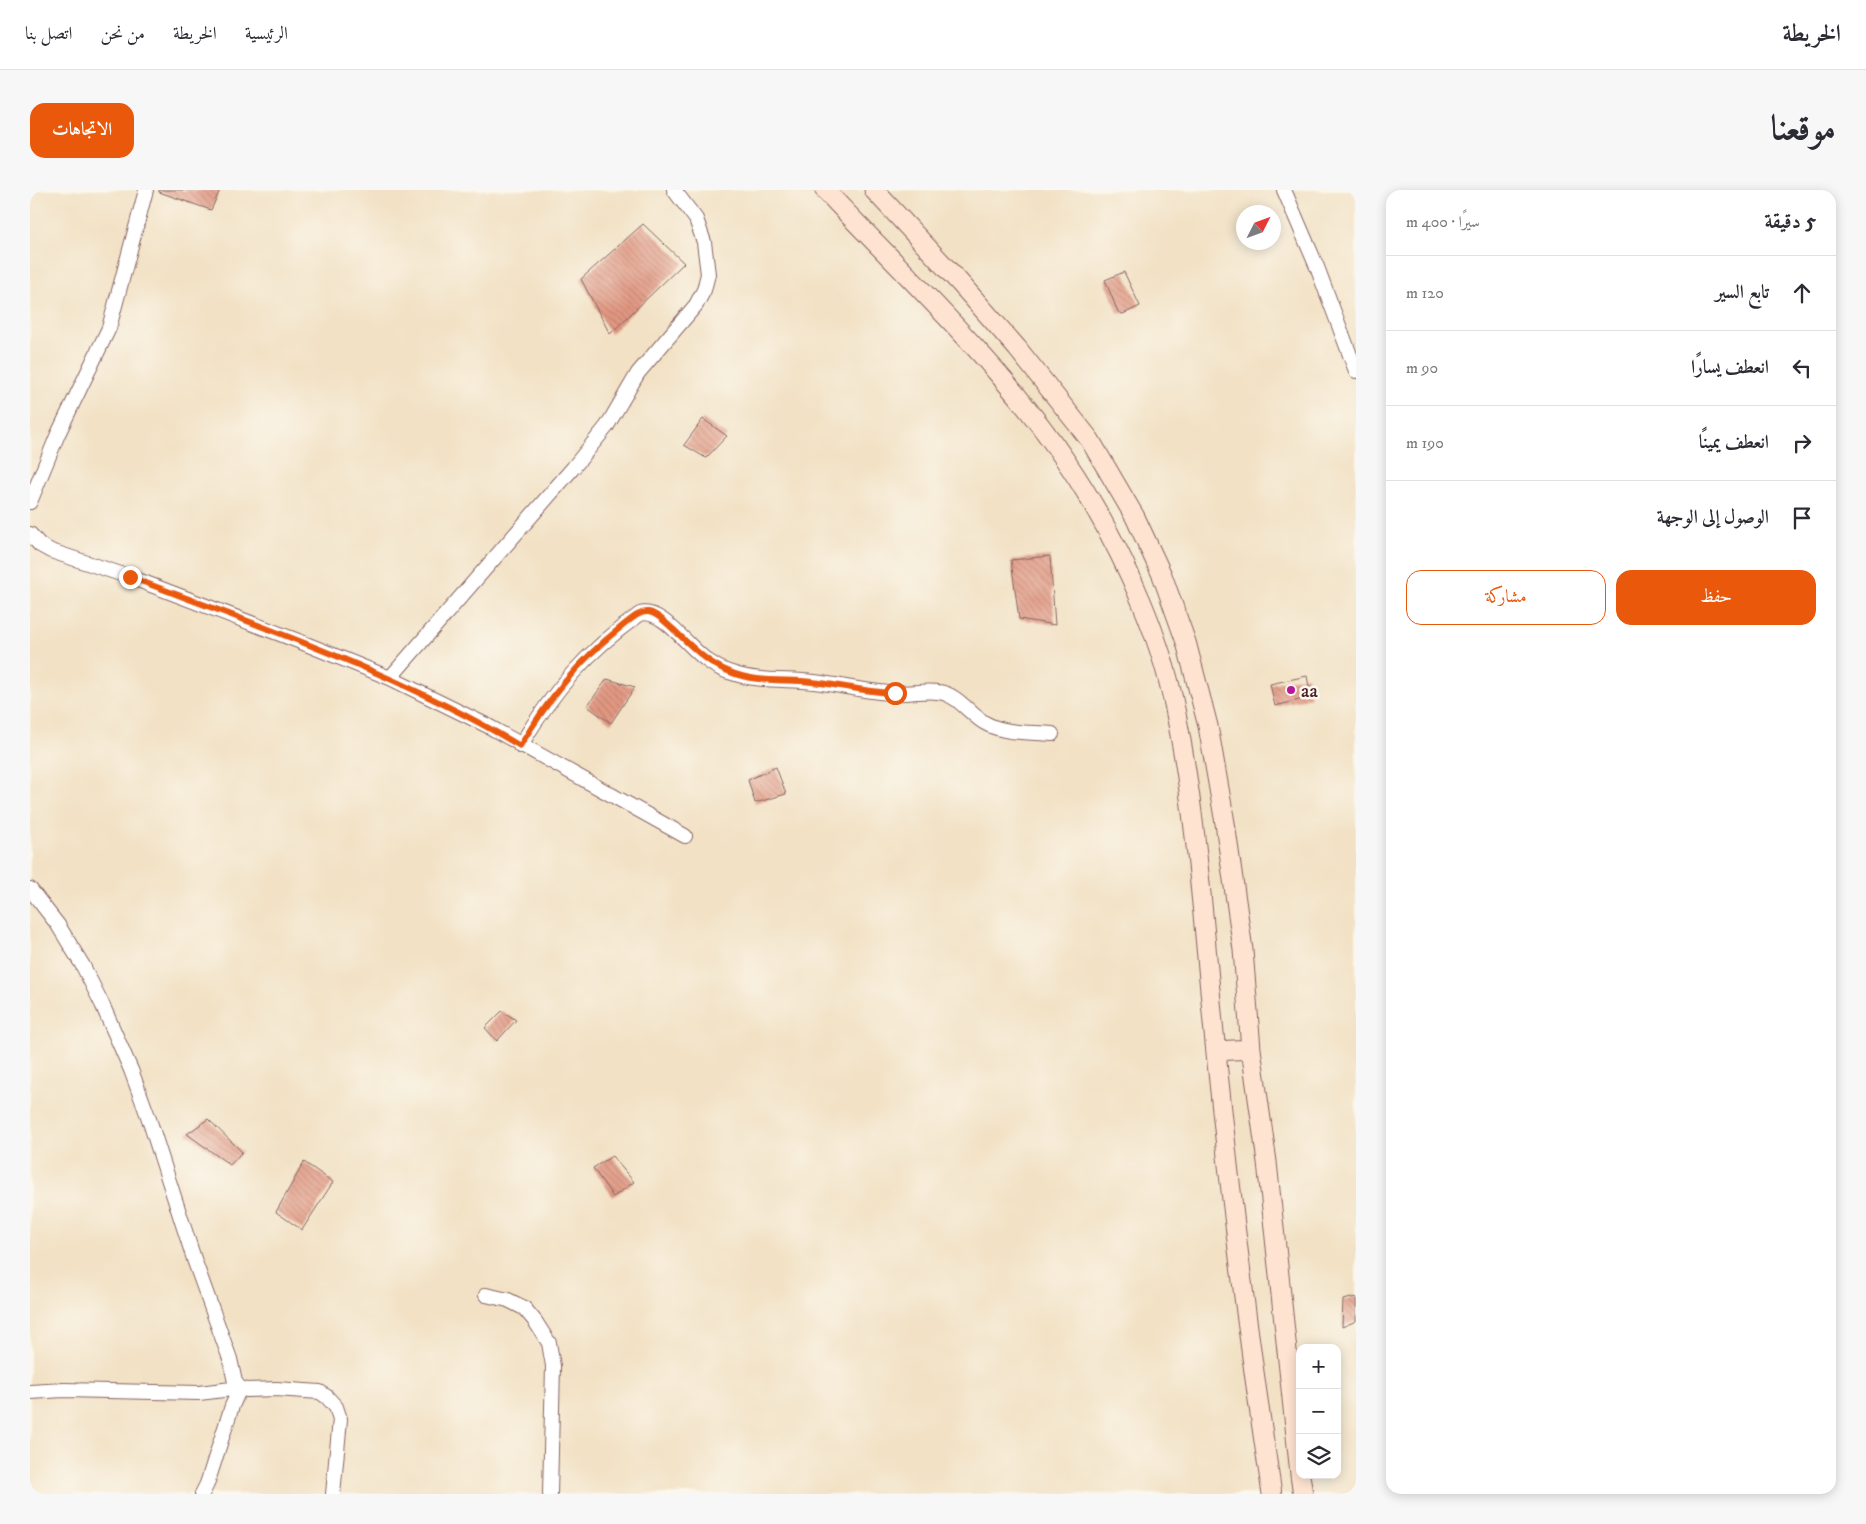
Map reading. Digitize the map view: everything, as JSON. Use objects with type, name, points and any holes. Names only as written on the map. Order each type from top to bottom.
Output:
[{"type":"main road","points":[[825,190],[943,314],[1046,432],[1096,508],[1130,574],[1155,640],[1174,701],[1194,826],[1232,1207],[1272,1494]]},
{"type":"main road","points":[[874,190],[1017,348],[1090,440],[1135,517],[1162,575],[1186,642],[1208,726],[1225,822],[1243,950],[1251,1049],[1267,1162],[1296,1437]]},
{"type":"main road","points":[[1216,1051],[1251,1049]]},
{"type":"main road","points":[[1301,1479],[1303,1494]]},
{"type":"street","points":[[30,502],[58,434],[109,328],[146,190]]},
{"type":"street","points":[[390,678],[579,461],[607,426],[638,373],[696,305],[704,290],[708,274],[704,242],[696,220],[674,190]]},
{"type":"street","points":[[1284,190],[1317,268],[1356,371]]},
{"type":"street","points":[[30,534],[40,545],[51,551],[130,577],[292,638],[390,678],[488,726],[520,746],[685,836]]},
{"type":"street","points":[[520,746],[553,696],[574,670],[601,643],[633,618],[646,612],[653,613],[662,620],[708,661],[731,673],[756,679],[828,684],[873,692],[940,692],[951,696],[984,722],[995,728],[1052,734]]},
{"type":"street","points":[[30,888],[35,904],[58,925],[83,966],[131,1070],[224,1341],[236,1382],[240,1388]]},
{"type":"street","points":[[486,1295],[508,1300],[524,1308],[549,1343],[553,1366],[550,1494]]},
{"type":"street","points":[[202,1494],[240,1388]]},
{"type":"street","points":[[30,1392],[64,1390],[199,1393],[240,1388],[247,1390],[276,1389],[320,1392],[327,1396],[336,1407],[340,1419],[333,1494]]},
{"type":"building","points":[[159,190],[220,190],[211,210],[159,192]]},
{"type":"building","points":[[643,224],[684,263],[610,334],[581,279]]},
{"type":"building","points":[[1124,272],[1140,306],[1123,314],[1118,312],[1105,280]]},
{"type":"building","points":[[703,419],[727,436],[706,458],[684,445]]},
{"type":"building","points":[[1050,556],[1055,625],[1019,619],[1011,560]]},
{"type":"building","name":"aa","points":[[1307,676],[1311,697],[1275,706],[1270,684]]},
{"type":"building","points":[[607,679],[635,687],[611,723],[587,706]]},
{"type":"building","points":[[776,767],[786,794],[755,803],[748,780]]},
{"type":"building","points":[[502,1011],[516,1020],[497,1041],[485,1028]]},
{"type":"building","points":[[208,1119],[242,1152],[230,1165],[187,1134]]},
{"type":"building","points":[[612,1156],[634,1182],[613,1197],[593,1168]]},
{"type":"building","points":[[304,1162],[333,1182],[302,1230],[276,1212]]},
{"type":"building","points":[[1356,1297],[1356,1321],[1342,1327],[1343,1300]]},
{"type":"place","name":"aa","points":[[1291,690]]},
{"type":"route","points":[[130,577],[390,678],[488,726],[520,746],[553,696],[574,670],[601,643],[626,623],[646,612],[653,613],[662,620],[708,661],[731,673],[756,679],[843,685],[873,692],[895,693]]}]
